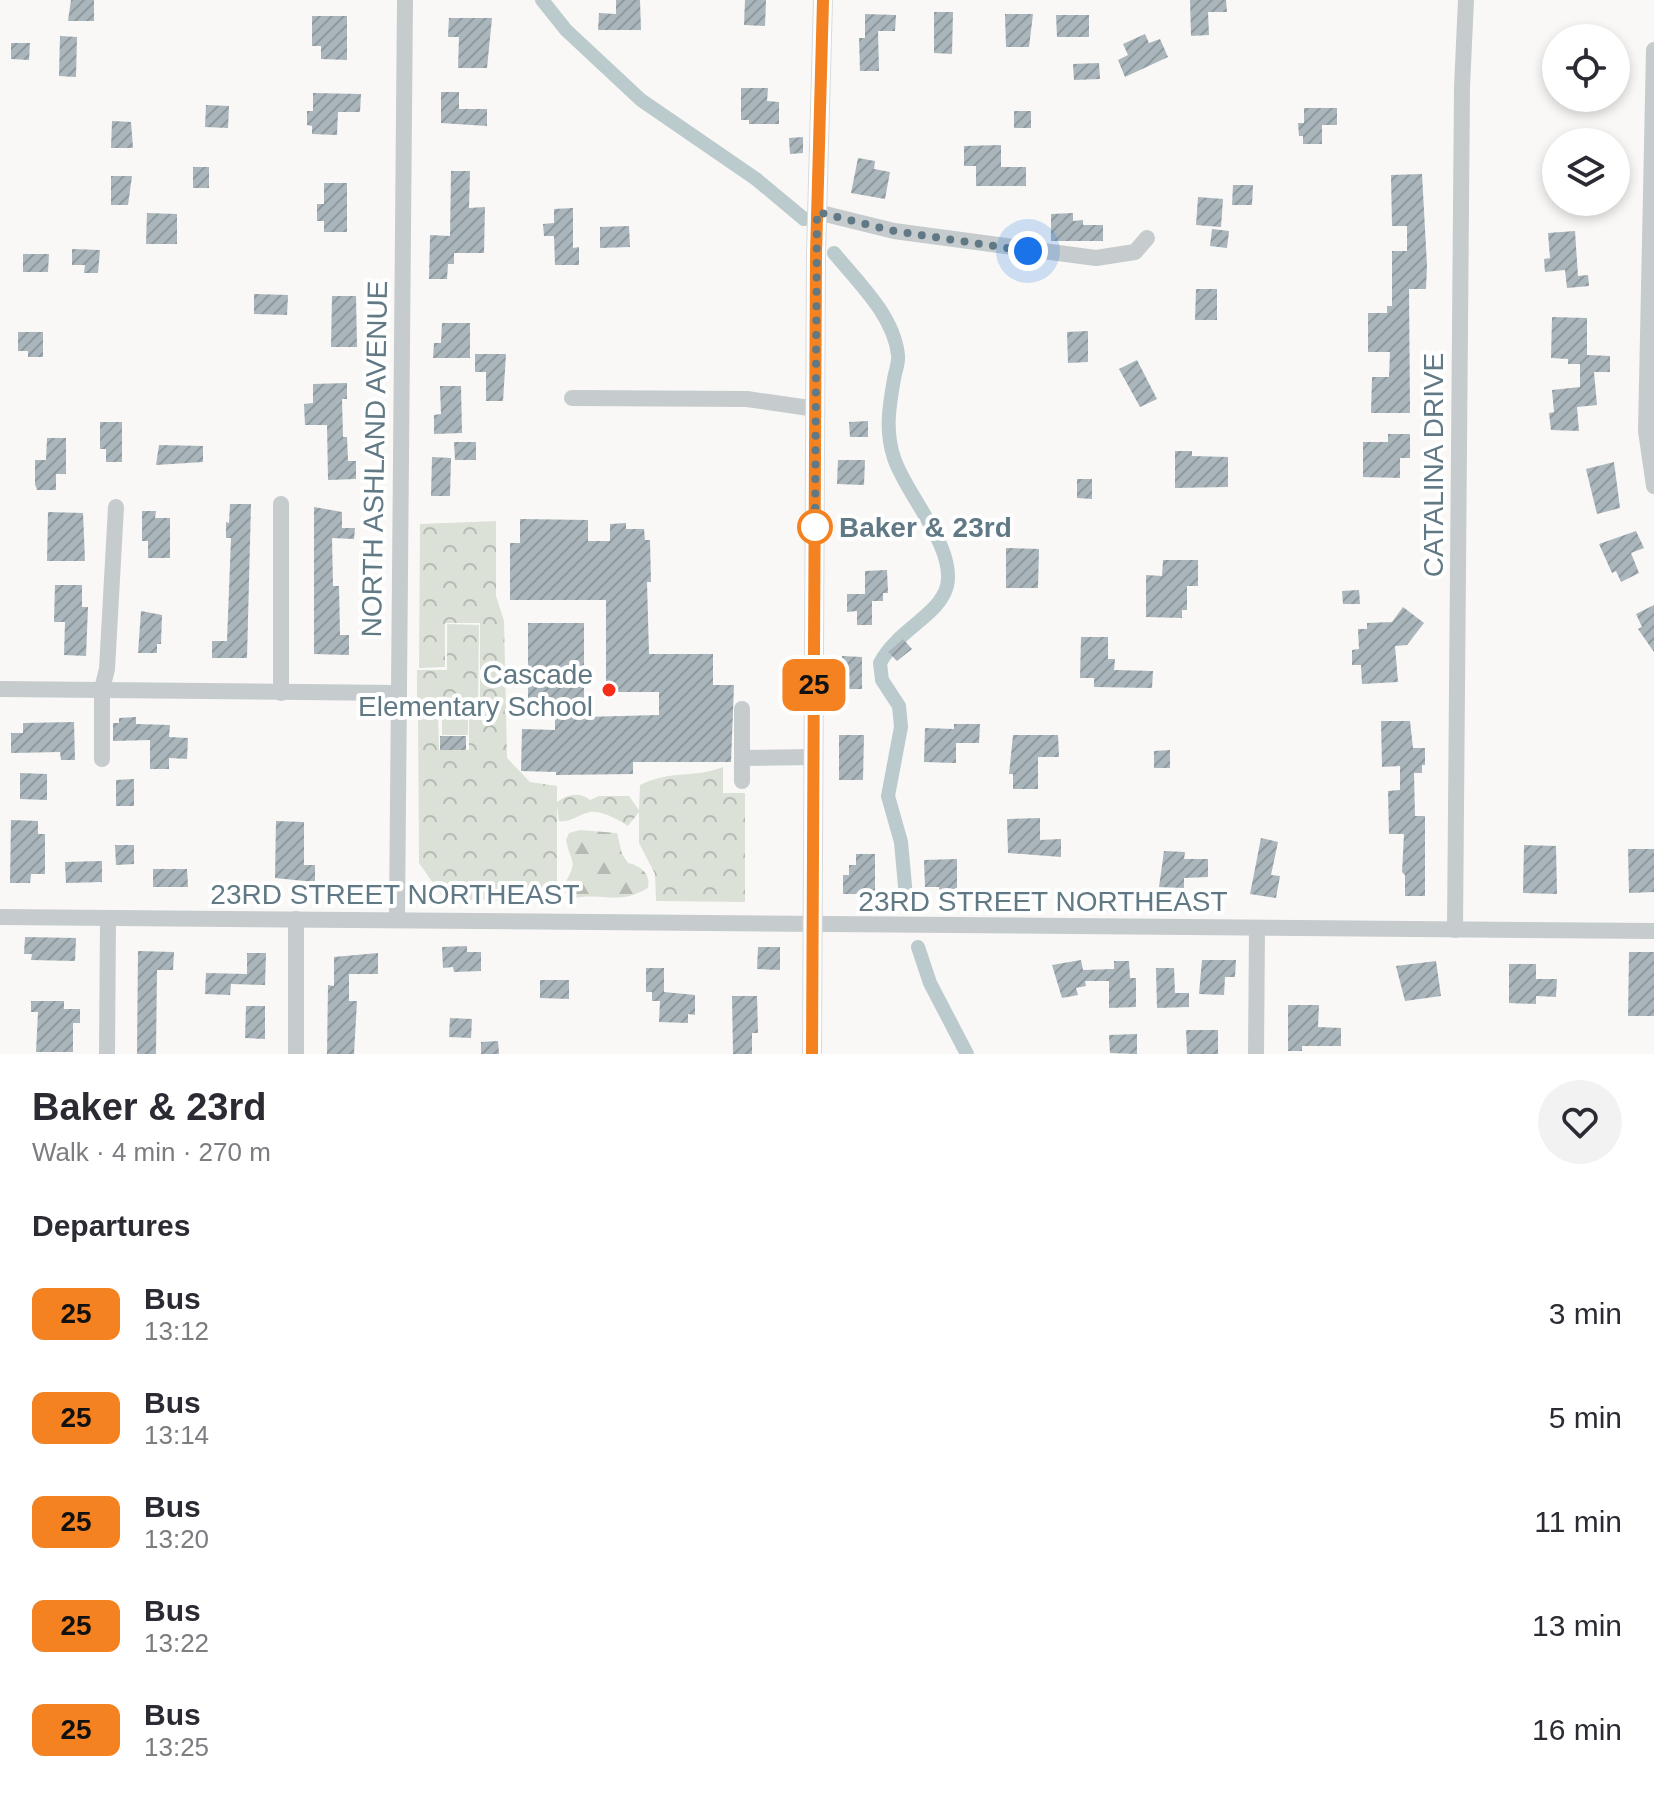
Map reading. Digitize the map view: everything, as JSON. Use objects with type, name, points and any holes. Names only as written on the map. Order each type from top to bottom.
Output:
[{"type":"main road","points":[[812,1054],[817,212],[823,0]]},
{"type":"street","name":"NORTH ASHLAND AVENUE","points":[[397,918],[405,0]]},
{"type":"street","name":"CATALINA DRIVE","points":[[1455,930],[1462,87],[1466,0]]},
{"type":"street","points":[[1653,50],[1646,431],[1654,486]]},
{"type":"street","points":[[817,212],[894,231],[1096,258],[1135,252],[1147,238]]},
{"type":"street","points":[[572,398],[747,399],[816,409]]},
{"type":"street","points":[[281,504],[281,693]]},
{"type":"street","points":[[102,759],[102,689],[107,669],[116,507]]},
{"type":"street","points":[[0,689],[397,693]]},
{"type":"street","points":[[742,709],[742,781]]},
{"type":"street","points":[[742,758],[814,757]]},
{"type":"street","name":"23RD STREET NORTHEAST","points":[[0,917],[1654,931]]},
{"type":"street","points":[[107,1054],[108,918]]},
{"type":"street","points":[[296,919],[296,1054]]},
{"type":"street","points":[[1256,1054],[1257,928]]},
{"type":"green space","points":[[496,521],[496,596],[504,621],[507,758],[530,782],[557,786],[557,802],[573,795],[590,800],[599,796],[629,796],[639,810],[640,785],[662,777],[723,767],[723,793],[745,793],[745,902],[656,901],[655,874],[639,843],[639,812],[628,826],[599,812],[559,821],[557,805],[557,901],[445,900],[419,863],[418,714],[438,713],[439,750],[469,750],[469,713],[480,712],[480,623],[445,623],[445,667],[419,668],[420,524]]},
{"type":"green space","points":[[447,624],[479,625],[478,711],[417,711],[417,670],[447,670]]},
{"type":"green space","points":[[442,711],[468,711],[468,735],[442,735]]},
{"type":"green space","points":[[580,830],[617,833],[622,854],[628,863],[644,871],[648,888],[619,897],[575,898],[565,893],[564,885],[573,866],[566,840],[569,833]]},
{"type":"building","points":[[71,0],[94,0],[94,21],[68,21]]},
{"type":"building","points":[[616,0],[640,0],[641,30],[598,30],[599,13],[616,14]]},
{"type":"building","points":[[745,0],[766,0],[765,26],[744,25]]},
{"type":"building","points":[[1190,0],[1226,0],[1227,12],[1208,12],[1209,35],[1191,36]]},
{"type":"building","points":[[934,12],[953,12],[952,54],[934,53]]},
{"type":"building","points":[[865,14],[896,15],[895,31],[878,31],[879,71],[860,71],[859,38],[865,38]]},
{"type":"building","points":[[1005,14],[1033,14],[1029,47],[1006,47]]},
{"type":"building","points":[[1056,15],[1089,15],[1089,37],[1057,37]]},
{"type":"building","points":[[312,16],[347,16],[347,60],[321,59],[321,46],[312,46]]},
{"type":"building","points":[[449,18],[492,18],[487,68],[458,68],[459,37],[448,37]]},
{"type":"building","points":[[1145,34],[1149,43],[1160,39],[1168,57],[1125,77],[1118,60],[1128,55],[1123,44]]},
{"type":"building","points":[[60,36],[77,37],[76,77],[59,76]]},
{"type":"building","points":[[11,43],[30,43],[29,60],[11,59]]},
{"type":"building","points":[[1099,63],[1100,79],[1074,80],[1073,64]]},
{"type":"building","points":[[741,88],[768,88],[767,101],[779,102],[779,124],[749,124],[749,120],[741,120]]},
{"type":"building","points":[[441,92],[459,92],[459,109],[487,109],[487,126],[441,123]]},
{"type":"building","points":[[313,93],[361,94],[360,112],[338,112],[337,135],[312,134],[312,126],[307,125],[307,111],[313,111]]},
{"type":"building","points":[[206,105],[229,106],[228,128],[205,127]]},
{"type":"building","points":[[1304,108],[1337,108],[1337,125],[1322,125],[1322,144],[1303,144],[1303,136],[1299,136],[1298,123],[1304,123]]},
{"type":"building","points":[[1014,111],[1031,111],[1031,128],[1014,128]]},
{"type":"building","points":[[112,121],[131,122],[133,148],[111,148]]},
{"type":"building","points":[[803,137],[803,153],[790,154],[789,138]]},
{"type":"building","points":[[1001,145],[1001,167],[1026,167],[1026,186],[976,186],[976,166],[964,166],[964,146]]},
{"type":"building","points":[[858,158],[875,161],[874,169],[890,172],[885,199],[851,193]]},
{"type":"building","points":[[193,167],[209,167],[209,188],[193,188]]},
{"type":"building","points":[[451,171],[470,171],[469,208],[485,207],[484,253],[454,253],[454,264],[448,264],[447,279],[429,279],[430,235],[450,236]]},
{"type":"building","points":[[1422,174],[1426,289],[1409,289],[1410,413],[1371,413],[1372,377],[1389,377],[1390,352],[1368,352],[1368,313],[1387,313],[1387,306],[1392,306],[1392,251],[1407,251],[1407,226],[1392,226],[1391,175]]},
{"type":"building","points":[[111,176],[132,176],[128,205],[111,205]]},
{"type":"building","points":[[324,183],[347,183],[347,232],[324,232],[324,221],[317,221],[317,204],[324,204]]},
{"type":"building","points":[[1233,185],[1253,185],[1252,205],[1232,205]]},
{"type":"building","points":[[1198,197],[1223,199],[1221,227],[1196,225]]},
{"type":"building","points":[[573,208],[573,248],[579,247],[579,265],[555,265],[554,236],[544,236],[543,224],[554,223],[554,209]]},
{"type":"building","points":[[147,213],[177,214],[177,244],[146,244]]},
{"type":"building","points":[[1073,213],[1073,221],[1083,220],[1083,225],[1103,225],[1103,241],[1051,241],[1051,214]]},
{"type":"building","points":[[629,226],[630,247],[600,248],[600,227]]},
{"type":"building","points":[[1212,229],[1229,231],[1227,248],[1210,246]]},
{"type":"building","points":[[1575,231],[1578,276],[1588,275],[1589,286],[1567,288],[1565,270],[1545,272],[1544,259],[1550,258],[1548,233]]},
{"type":"building","points":[[72,249],[100,250],[98,273],[84,273],[85,265],[72,265]]},
{"type":"building","points":[[23,254],[49,254],[48,272],[23,272]]},
{"type":"building","points":[[1196,289],[1217,289],[1217,320],[1195,320]]},
{"type":"building","points":[[254,294],[288,295],[287,315],[254,314]]},
{"type":"building","points":[[332,296],[356,296],[357,347],[331,347]]},
{"type":"building","points":[[1552,317],[1587,318],[1587,355],[1610,356],[1610,372],[1594,372],[1597,405],[1577,407],[1579,431],[1551,430],[1549,413],[1554,412],[1552,390],[1580,387],[1580,364],[1568,364],[1568,359],[1551,358]]},
{"type":"building","points":[[442,323],[470,323],[470,358],[433,358],[434,343],[441,343]]},
{"type":"building","points":[[1088,331],[1088,362],[1068,363],[1067,332]]},
{"type":"building","points":[[18,332],[43,332],[43,357],[28,357],[28,351],[18,351]]},
{"type":"building","points":[[475,354],[506,354],[503,401],[486,401],[486,372],[475,372]]},
{"type":"building","points":[[1137,360],[1157,399],[1140,407],[1119,369]]},
{"type":"building","points":[[347,383],[347,399],[342,399],[343,437],[347,437],[348,461],[356,461],[356,479],[328,480],[327,425],[305,425],[304,404],[313,403],[313,384]]},
{"type":"building","points":[[440,386],[461,386],[462,433],[434,434],[434,415],[441,414]]},
{"type":"building","points":[[868,421],[868,437],[850,437],[849,422]]},
{"type":"building","points":[[100,422],[122,422],[122,462],[106,462],[106,449],[100,449]]},
{"type":"building","points":[[1388,434],[1410,434],[1410,458],[1400,458],[1400,478],[1363,477],[1363,442],[1388,442]]},
{"type":"building","points":[[47,438],[66,438],[66,474],[56,474],[56,490],[37,490],[35,460],[46,460]]},
{"type":"building","points":[[454,442],[476,442],[476,460],[455,460]]},
{"type":"building","points":[[159,445],[203,446],[203,462],[156,465]]},
{"type":"building","points":[[1175,451],[1192,451],[1192,456],[1228,457],[1228,487],[1175,488]]},
{"type":"building","points":[[432,457],[451,458],[450,496],[431,496]]},
{"type":"building","points":[[838,460],[865,460],[864,485],[837,484]]},
{"type":"building","points":[[1614,462],[1620,508],[1597,514],[1586,469]]},
{"type":"building","points":[[1077,479],[1092,479],[1092,499],[1077,498]]},
{"type":"building","points":[[230,504],[251,504],[247,658],[212,658],[212,641],[227,641],[231,538],[226,538],[226,522],[229,523]]},
{"type":"building","points":[[314,507],[342,512],[342,528],[355,528],[354,539],[332,538],[333,586],[339,586],[340,635],[349,635],[349,655],[314,654]]},
{"type":"building","points":[[142,511],[156,511],[155,518],[170,518],[170,558],[148,558],[148,541],[142,541]]},
{"type":"building","points":[[48,512],[83,513],[85,561],[47,561]]},
{"type":"building","points":[[520,519],[588,520],[588,541],[610,541],[610,524],[626,523],[626,529],[644,529],[645,540],[650,540],[651,582],[647,582],[649,654],[713,654],[713,685],[734,685],[731,762],[633,762],[633,774],[556,775],[556,772],[521,771],[522,729],[555,730],[555,703],[528,703],[528,623],[584,623],[584,717],[659,715],[659,692],[606,692],[606,600],[510,600],[510,543],[520,543]]},
{"type":"building","points":[[1636,531],[1644,548],[1631,553],[1639,573],[1621,582],[1616,571],[1612,573],[1599,544]]},
{"type":"building","points":[[1006,548],[1039,549],[1038,588],[1006,588]]},
{"type":"building","points":[[1163,560],[1198,560],[1198,586],[1187,586],[1187,610],[1182,610],[1182,618],[1146,617],[1146,575],[1162,576]]},
{"type":"building","points":[[887,570],[888,593],[883,593],[883,601],[872,601],[872,625],[857,625],[857,611],[847,612],[847,594],[865,594],[865,571]]},
{"type":"building","points":[[55,585],[82,585],[82,607],[88,607],[86,656],[64,655],[65,622],[54,622]]},
{"type":"building","points":[[1359,590],[1360,604],[1343,604],[1342,591]]},
{"type":"building","points":[[1654,605],[1654,652],[1638,629],[1642,627],[1636,614]]},
{"type":"building","points":[[1403,607],[1424,623],[1407,645],[1395,646],[1398,682],[1362,684],[1361,665],[1352,665],[1352,650],[1359,649],[1358,629],[1367,629],[1367,623],[1392,622]]},
{"type":"building","points":[[141,611],[162,615],[161,644],[157,644],[157,653],[138,653]]},
{"type":"building","points":[[1081,637],[1108,637],[1108,659],[1115,659],[1114,670],[1153,671],[1152,688],[1094,687],[1094,678],[1080,678]]},
{"type":"building","points":[[903,639],[912,649],[897,661],[888,652]]},
{"type":"building","points":[[842,656],[862,657],[862,689],[842,689]]},
{"type":"building","points":[[136,717],[136,724],[170,725],[169,737],[188,738],[187,759],[169,758],[169,769],[150,769],[150,740],[113,741],[113,723],[119,723],[119,718]]},
{"type":"building","points":[[1381,721],[1410,721],[1413,748],[1425,748],[1422,773],[1414,773],[1415,816],[1425,816],[1425,896],[1405,896],[1405,875],[1402,872],[1404,834],[1389,834],[1388,791],[1400,790],[1400,766],[1382,767]]},
{"type":"building","points":[[74,722],[75,760],[61,760],[60,752],[11,753],[11,733],[23,733],[23,723]]},
{"type":"building","points":[[954,724],[980,724],[979,743],[956,743],[956,763],[924,762],[925,728],[954,729]]},
{"type":"building","points":[[839,735],[864,735],[863,780],[839,780]]},
{"type":"building","points":[[1013,735],[1058,735],[1059,757],[1038,757],[1038,789],[1013,789],[1013,774],[1009,774]]},
{"type":"building","points":[[440,736],[466,736],[466,750],[440,750]]},
{"type":"building","points":[[1170,750],[1170,768],[1154,768],[1154,751]]},
{"type":"building","points":[[20,773],[47,774],[47,800],[20,799]]},
{"type":"building","points":[[134,779],[134,806],[116,806],[116,780]]},
{"type":"building","points":[[1040,818],[1040,840],[1061,839],[1061,857],[1008,853],[1007,819]]},
{"type":"building","points":[[11,820],[38,821],[38,834],[45,834],[45,874],[31,874],[30,883],[10,883]]},
{"type":"building","points":[[276,821],[304,822],[304,865],[315,865],[315,882],[275,878]]},
{"type":"building","points":[[1261,838],[1278,842],[1271,875],[1280,876],[1276,898],[1250,894]]},
{"type":"building","points":[[115,845],[134,845],[134,864],[116,865]]},
{"type":"building","points":[[1524,845],[1556,846],[1557,894],[1523,893]]},
{"type":"building","points":[[1628,849],[1654,849],[1654,892],[1629,893]]},
{"type":"building","points":[[1164,851],[1185,852],[1184,859],[1208,859],[1208,877],[1184,878],[1184,888],[1159,887]]},
{"type":"building","points":[[856,854],[875,854],[875,894],[843,894],[843,875],[849,875],[849,865],[856,865]]},
{"type":"building","points":[[957,859],[957,893],[940,893],[939,887],[925,887],[924,860]]},
{"type":"building","points":[[102,861],[102,882],[66,883],[65,862]]},
{"type":"building","points":[[153,869],[187,869],[188,887],[153,887]]},
{"type":"building","points":[[25,937],[76,938],[75,961],[31,960],[32,954],[24,954]]},
{"type":"building","points":[[467,946],[467,952],[481,952],[481,971],[454,972],[453,967],[443,968],[442,947]]},
{"type":"building","points":[[758,947],[780,947],[780,970],[757,969]]},
{"type":"building","points":[[138,951],[174,952],[173,970],[157,970],[156,1054],[137,1054]]},
{"type":"building","points":[[1629,952],[1654,952],[1654,1016],[1628,1016]]},
{"type":"building","points":[[247,953],[266,953],[265,985],[231,984],[230,995],[205,994],[206,973],[247,974]]},
{"type":"building","points":[[378,953],[378,974],[349,974],[349,1001],[357,1001],[354,1054],[327,1054],[328,985],[334,986],[334,957]]},
{"type":"building","points":[[1081,960],[1083,970],[1114,969],[1114,961],[1129,961],[1130,978],[1136,978],[1136,1007],[1109,1008],[1109,981],[1085,981],[1086,986],[1076,988],[1078,995],[1062,998],[1052,965]]},
{"type":"building","points":[[1202,960],[1236,960],[1235,977],[1225,977],[1224,995],[1199,994]]},
{"type":"building","points":[[1436,961],[1441,996],[1405,1001],[1396,966]]},
{"type":"building","points":[[1509,964],[1536,964],[1536,979],[1557,979],[1556,997],[1536,996],[1536,1004],[1509,1003]]},
{"type":"building","points":[[646,968],[664,968],[664,992],[695,995],[695,1015],[688,1014],[688,1023],[659,1022],[660,1001],[652,1001],[652,992],[646,992]]},
{"type":"building","points":[[1156,968],[1174,968],[1175,993],[1189,993],[1189,1007],[1157,1008]]},
{"type":"building","points":[[540,980],[569,980],[569,999],[540,998]]},
{"type":"building","points":[[732,996],[757,996],[758,1033],[752,1033],[752,1054],[733,1054]]},
{"type":"building","points":[[31,1001],[64,1001],[64,1009],[80,1009],[80,1023],[73,1023],[73,1052],[36,1052],[38,1012],[31,1012]]},
{"type":"building","points":[[1288,1005],[1319,1005],[1318,1027],[1341,1028],[1341,1046],[1302,1046],[1302,1051],[1288,1051]]},
{"type":"building","points":[[246,1006],[265,1006],[265,1039],[245,1038]]},
{"type":"building","points":[[450,1018],[472,1019],[471,1038],[449,1037]]},
{"type":"building","points":[[1186,1030],[1218,1030],[1218,1054],[1187,1054]]},
{"type":"building","points":[[1137,1034],[1137,1054],[1110,1053],[1109,1035]]},
{"type":"building","points":[[498,1041],[499,1054],[481,1054],[481,1042]]},
{"type":"waterway","points":[[542,0],[566,30],[641,100],[756,179],[804,219]]},
{"type":"waterway","points":[[834,253],[874,300],[890,327],[898,358],[889,409],[891,448],[900,473],[937,538],[948,571],[943,597],[897,641],[880,663],[882,680],[899,706],[901,727],[888,796],[901,842],[907,908]]},
{"type":"waterway","points":[[918,947],[930,983],[967,1054]]},
{"type":"bus line","name":"25","points":[[812,1054],[816,254],[823,0]]},
{"type":"place","name":"Baker & 23rd","points":[[815,527]]},
{"type":"place","name":"Cascade Elementary School","points":[[609,690]]},
{"type":"route","points":[[815,527],[815,539],[817,212],[894,231],[1028,251]]}]
